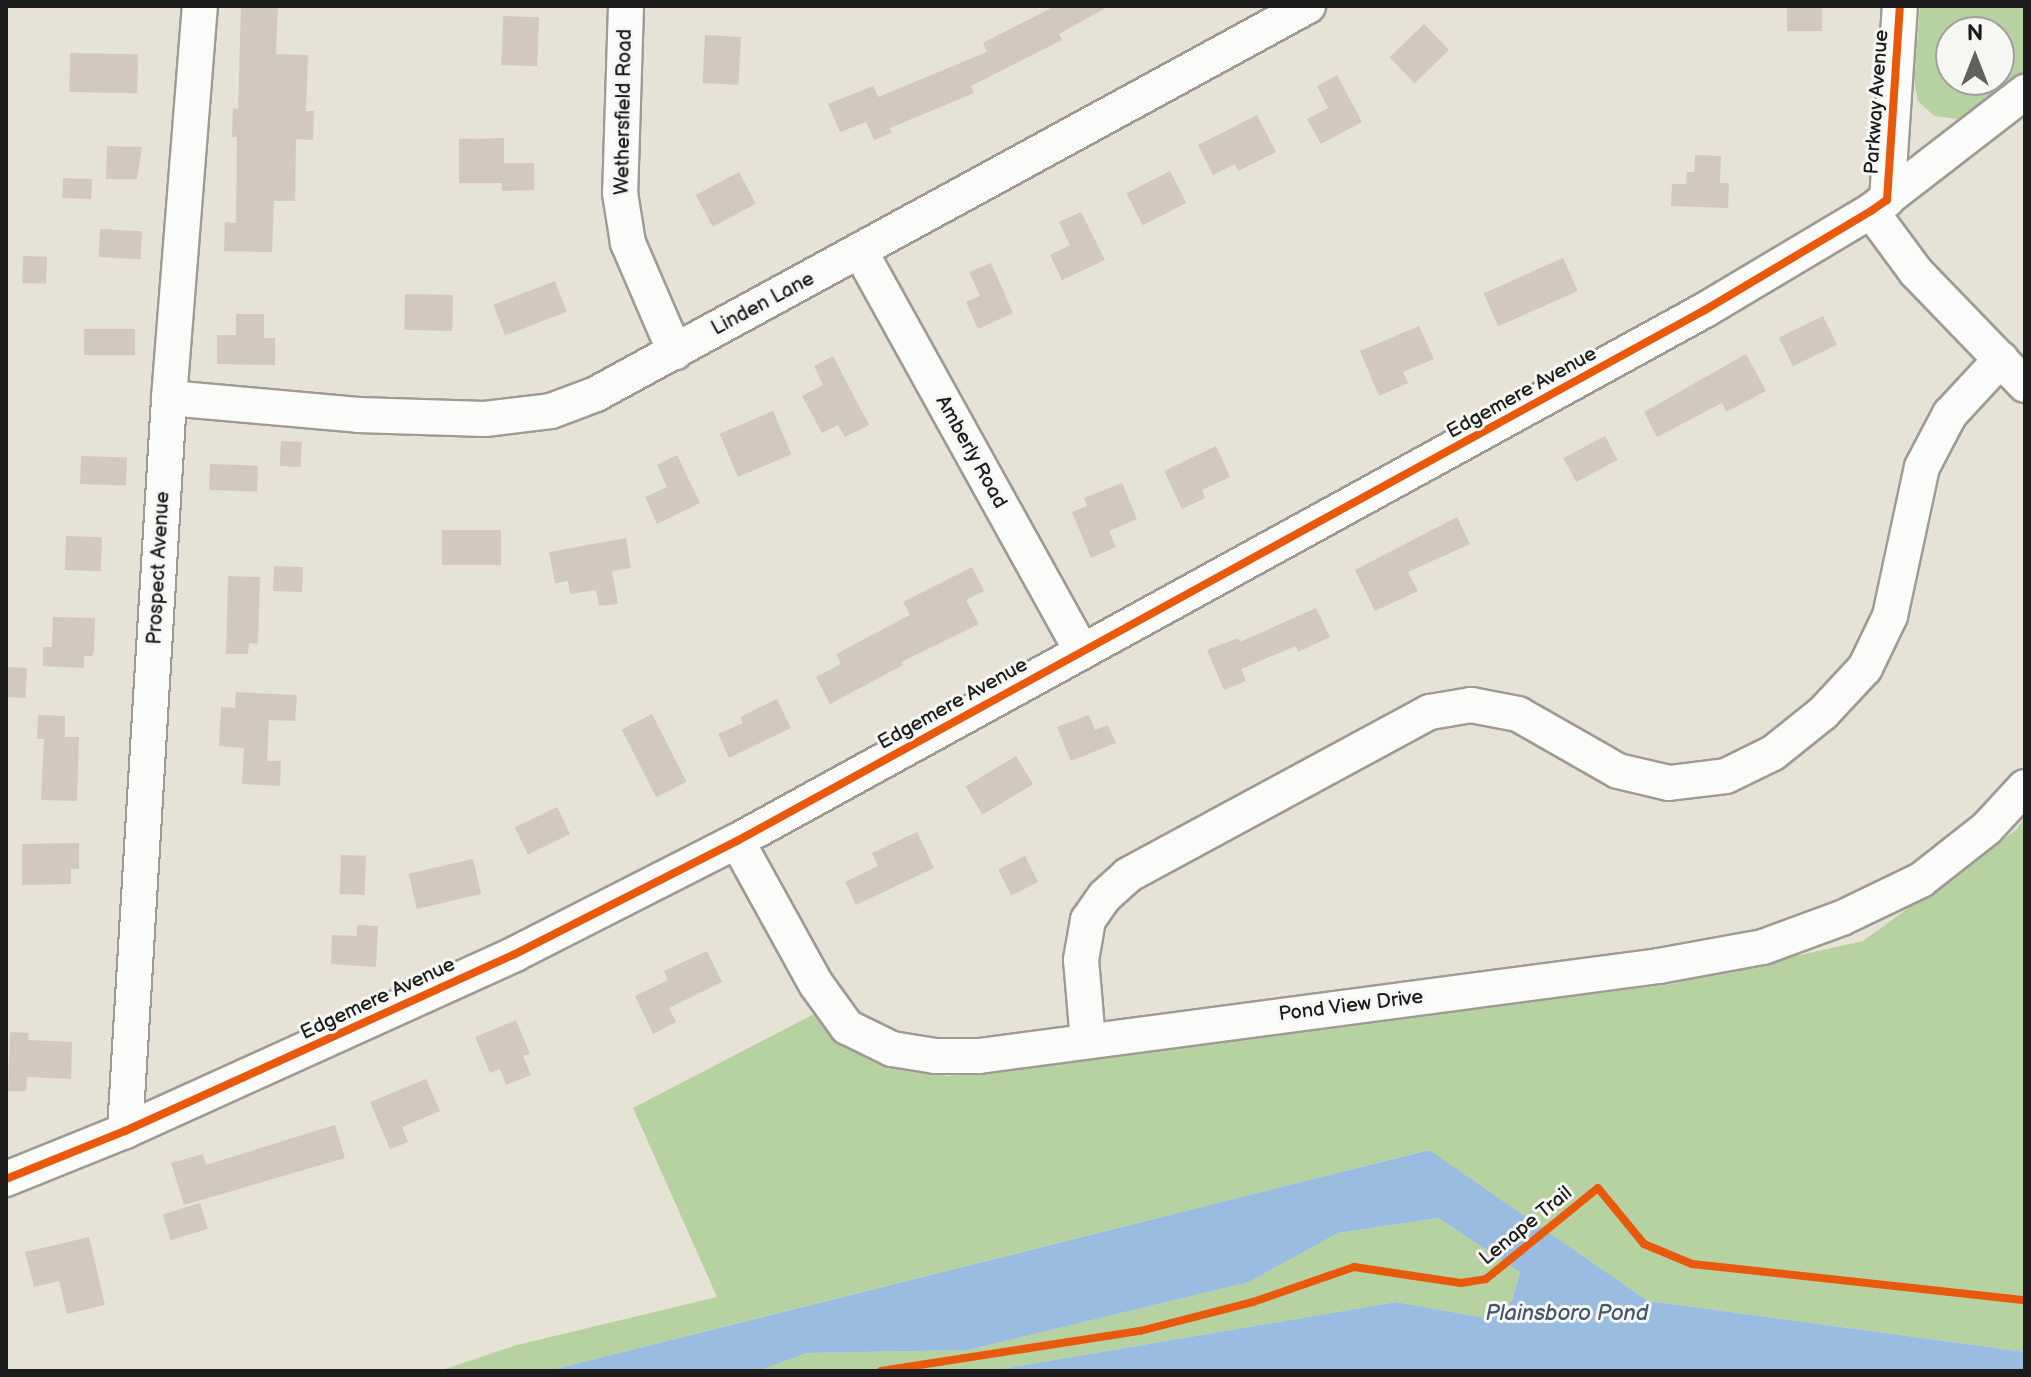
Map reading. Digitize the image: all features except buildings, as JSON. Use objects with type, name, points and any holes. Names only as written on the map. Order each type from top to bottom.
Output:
[{"type":"street","name":"Prospect Avenue","points":[[125,1131],[169,398],[200,6]]},
{"type":"street","name":"Wethersfield Road","points":[[626,6],[620,193],[628,243],[675,352]]},
{"type":"street","name":"Linden Lane","points":[[169,398],[358,415],[485,419],[551,411],[596,394],[675,352],[1308,6]]},
{"type":"street","name":"Parkway Avenue","points":[[1879,205],[1900,6]]},
{"type":"street","name":"Edgemere Avenue","points":[[6,1179],[125,1131],[515,954],[737,841],[1705,310],[1879,205],[2025,92]]},
{"type":"street","points":[[1879,205],[1916,272],[2025,385]]},
{"type":"street","name":"Amberly Road","points":[[860,251],[1082,652]]},
{"type":"street","points":[[1088,1041],[1081,960],[1088,920],[1105,896],[1128,875],[1430,712],[1471,705],[1518,714],[1618,771],[1669,783],[1726,776],[1773,753],[1823,713],[1865,668],[1890,616],[1922,467],[1950,414],[2001,359]]},
{"type":"street","name":"Pond View Drive","points":[[737,841],[816,984],[847,1027],[892,1049],[935,1056],[979,1056],[1659,966],[1763,947],[1842,918],[1921,880],[1987,828],[2025,787]]},
{"type":"green space","points":[[1920,6],[2025,6],[2025,75],[2015,82],[2015,16],[1935,16],[1935,96],[1997,96],[1964,120],[1934,116],[1918,101],[1914,81]]},
{"type":"green space","points":[[2025,818],[2025,1352],[1648,1301],[1428,1150],[547,1371],[439,1371],[517,1345],[717,1297],[633,1108],[814,1014],[840,1042],[880,1060],[948,1076],[1671,984],[1863,941],[2016,830]]},
{"type":"green space","points":[[1438,1218],[1520,1272],[1512,1301],[1489,1319],[1396,1302],[990,1371],[758,1371],[807,1353],[968,1350],[1249,1282],[1338,1233]]},
{"type":"water","name":"Plainsboro Pond","points":[[1429,1150],[1648,1301],[2025,1352],[2025,1371],[990,1371],[1396,1302],[1490,1319],[1512,1301],[1520,1272],[1438,1218],[1338,1233],[1249,1282],[968,1350],[807,1353],[758,1371],[547,1371]]},
{"type":"cycle path","points":[[6,1179],[125,1131],[515,954],[737,841],[1705,310],[1871,211],[1887,200],[1900,6]]},
{"type":"cycle path","name":"Lenape Trail","points":[[881,1371],[1140,1331],[1253,1302],[1354,1267],[1461,1283],[1486,1279],[1598,1188],[1644,1244],[1692,1264],[2025,1300]]}]
